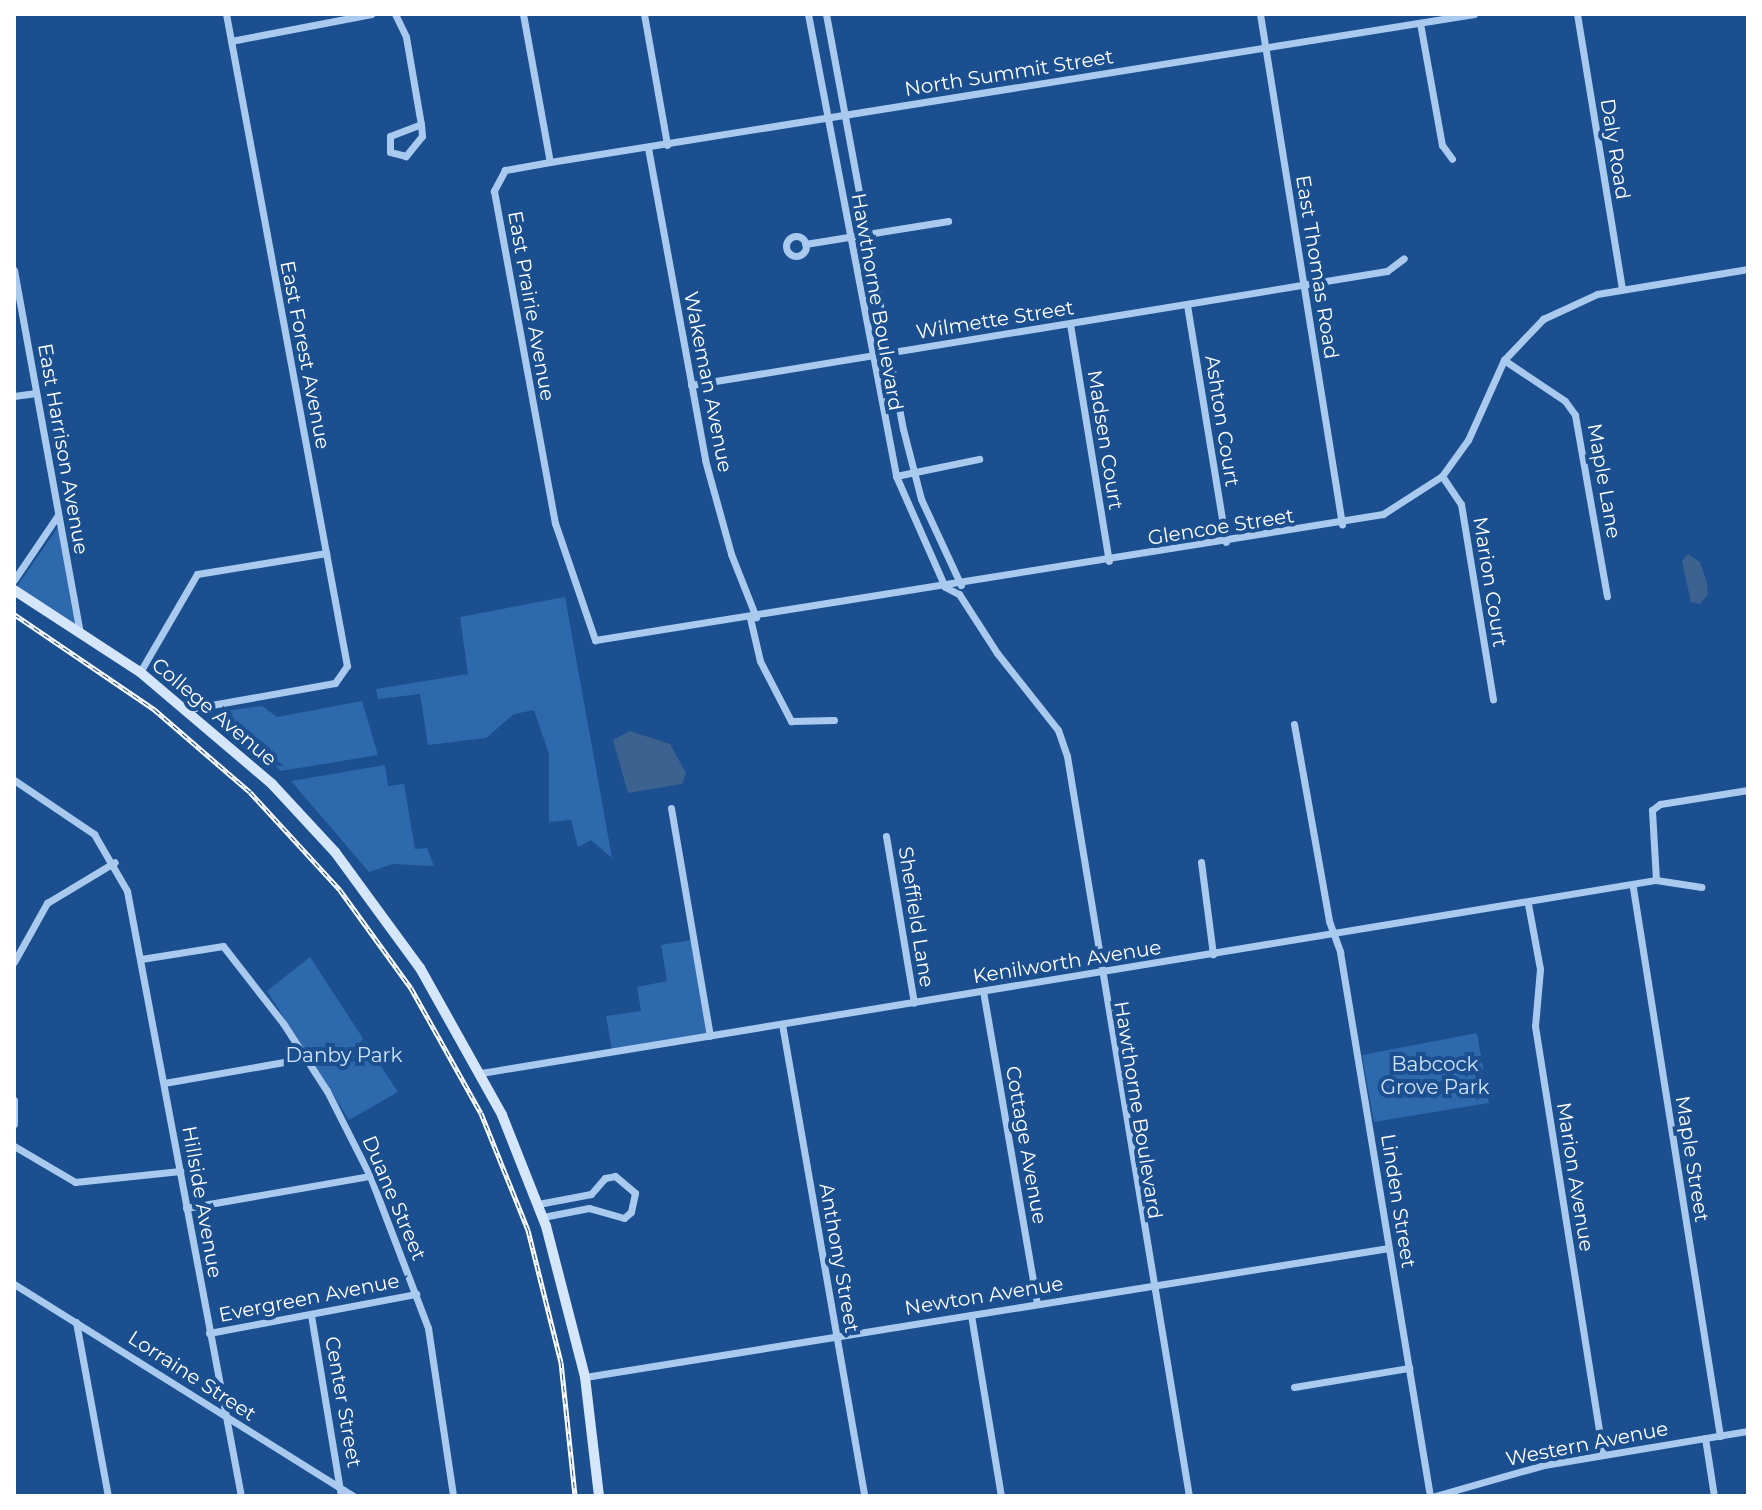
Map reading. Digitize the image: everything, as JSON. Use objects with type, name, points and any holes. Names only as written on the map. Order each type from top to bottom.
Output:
[{"type":"street","name":"East Forest Avenue","points":[[189,709],[335,683],[345,676],[326,553],[226,14]]},
{"type":"street","points":[[231,41],[371,14]]},
{"type":"street","points":[[395,14],[406,37],[421,124],[421,140],[411,154],[399,157],[390,152],[390,136],[421,124]]},
{"type":"street","points":[[523,14],[550,162]]},
{"type":"street","points":[[644,14],[667,145]]},
{"type":"street","name":"Hawthorne Boulevard","points":[[808,14],[896,476],[945,587],[959,594],[997,653],[1058,730],[1067,756],[1150,1285],[1189,1496]]},
{"type":"street","points":[[826,14],[888,354],[914,472],[961,585]]},
{"type":"street","name":"East Thomas Road","points":[[1260,14],[1342,524]]},
{"type":"street","name":"North Summit Street","points":[[550,162],[1474,14]]},
{"type":"street","name":"Daly Road","points":[[1577,14],[1622,289]]},
{"type":"street","points":[[1420,23],[1442,145],[1452,159]]},
{"type":"street","name":"Wakeman Avenue","points":[[648,148],[691,385],[721,524],[756,617],[750,618],[760,661],[791,721],[834,720]]},
{"type":"street","name":"East Prairie Avenue","points":[[550,162],[505,170],[494,191],[555,523],[595,640]]},
{"type":"street","points":[[805,244],[948,221]]},
{"type":"street","name":"Wilmette Street","points":[[691,385],[1387,271],[1404,258]]},
{"type":"street","name":"Glencoe Street","points":[[595,640],[1342,524],[1395,509],[1442,476],[1468,440],[1504,360],[1553,312],[1622,289],[1748,269]]},
{"type":"street","name":"East Harrison Avenue","points":[[14,270],[80,633]]},
{"type":"street","name":"Ashton Court","points":[[1187,305],[1226,542]]},
{"type":"street","name":"Madsen Court","points":[[1070,324],[1109,561]]},
{"type":"street","name":"Maple Lane","points":[[1504,360],[1565,401],[1575,415],[1607,596]]},
{"type":"street","points":[[14,396],[36,393]]},
{"type":"street","points":[[896,476],[979,459]]},
{"type":"street","name":"Marion Court","points":[[1442,476],[1461,504],[1493,699]]},
{"type":"street","points":[[14,580],[59,514]]},
{"type":"street","points":[[140,672],[197,574],[326,553]]},
{"type":"street","name":"College Avenue","points":[[14,590],[140,672],[189,709],[272,784],[335,852],[420,968],[481,1073],[543,1217],[585,1377],[599,1496]]},
{"type":"street","name":"Linden Street","points":[[1294,724],[1332,936],[1340,952],[1432,1496]]},
{"type":"street","points":[[14,780],[94,834],[115,862],[47,903],[16,951],[14,962]]},
{"type":"street","points":[[1701,887],[1656,880],[1652,810],[1660,804],[1748,790]]},
{"type":"street","points":[[671,808],[710,1036]]},
{"type":"street","name":"Sheffield Lane","points":[[886,836],[914,1003]]},
{"type":"street","name":"Hillside Avenue","points":[[115,862],[133,914],[241,1496]]},
{"type":"street","points":[[1201,862],[1213,954]]},
{"type":"street","name":"Kenilworth Avenue","points":[[481,1073],[1633,888],[1656,880]]},
{"type":"street","name":"Maple Street","points":[[1633,888],[1720,1436]]},
{"type":"street","name":"Marion Avenue","points":[[1528,904],[1540,969],[1535,1026],[1603,1455]]},
{"type":"street","name":"Duane Street","points":[[141,959],[223,946],[307,1058],[370,1176],[416,1294],[437,1367],[453,1496]]},
{"type":"street","name":"Cottage Avenue","points":[[983,991],[1037,1303]]},
{"type":"street","name":"Anthony Street","points":[[782,1024],[864,1496]]},
{"type":"street","points":[[164,1083],[307,1058]]},
{"type":"street","points":[[14,1100],[14,1124]]},
{"type":"street","points":[[14,1146],[75,1182],[180,1171]]},
{"type":"street","points":[[186,1208],[370,1176]]},
{"type":"street","points":[[538,1204],[591,1194],[605,1178],[615,1176],[635,1193],[631,1212],[624,1218],[589,1208],[543,1217]]},
{"type":"street","name":"Newton Avenue","points":[[585,1377],[1389,1248]]},
{"type":"street","name":"Lorraine Street","points":[[14,1284],[341,1492],[353,1496]]},
{"type":"street","name":"Evergreen Avenue","points":[[209,1333],[416,1294]]},
{"type":"street","name":"Center Street","points":[[311,1315],[341,1492]]},
{"type":"street","points":[[971,1315],[1001,1496]]},
{"type":"street","points":[[76,1322],[108,1496]]},
{"type":"street","points":[[1294,1387],[1409,1368]]},
{"type":"street","name":"Western Avenue","points":[[1432,1496],[1467,1492],[1603,1455],[1748,1431]]},
{"type":"street","points":[[1705,1438],[1714,1496]]},
{"type":"green space","points":[[58,527],[77,629],[16,588]]},
{"type":"green space","points":[[565,597],[612,858],[591,840],[578,847],[571,820],[549,822],[549,754],[534,710],[514,714],[486,738],[428,745],[420,694],[378,699],[376,689],[468,674],[460,617]]},
{"type":"green space","points":[[362,701],[378,755],[281,771],[218,712],[262,706],[277,717]]},
{"type":"green space","points":[[385,765],[388,786],[404,784],[415,849],[427,848],[434,866],[393,864],[369,872],[291,781]]},
{"type":"green space","points":[[691,940],[707,1035],[612,1050],[606,1016],[641,1011],[637,987],[667,981],[661,945]]},
{"type":"green space","name":"Danby Park","points":[[310,957],[398,1092],[349,1120],[267,991]]},
{"type":"green space","name":"Babcock Grove Park","points":[[1477,1033],[1489,1103],[1374,1122],[1362,1055]]},
{"type":"shaded area","points":[[1688,554],[1700,562],[1707,583],[1708,595],[1700,604],[1691,602],[1682,561]]},
{"type":"shaded area","points":[[630,731],[670,744],[686,773],[682,784],[628,793],[613,740]]},
{"type":"railway","points":[[14,614],[155,710],[250,792],[340,890],[411,988],[481,1113],[528,1230],[561,1362],[575,1496]]}]
